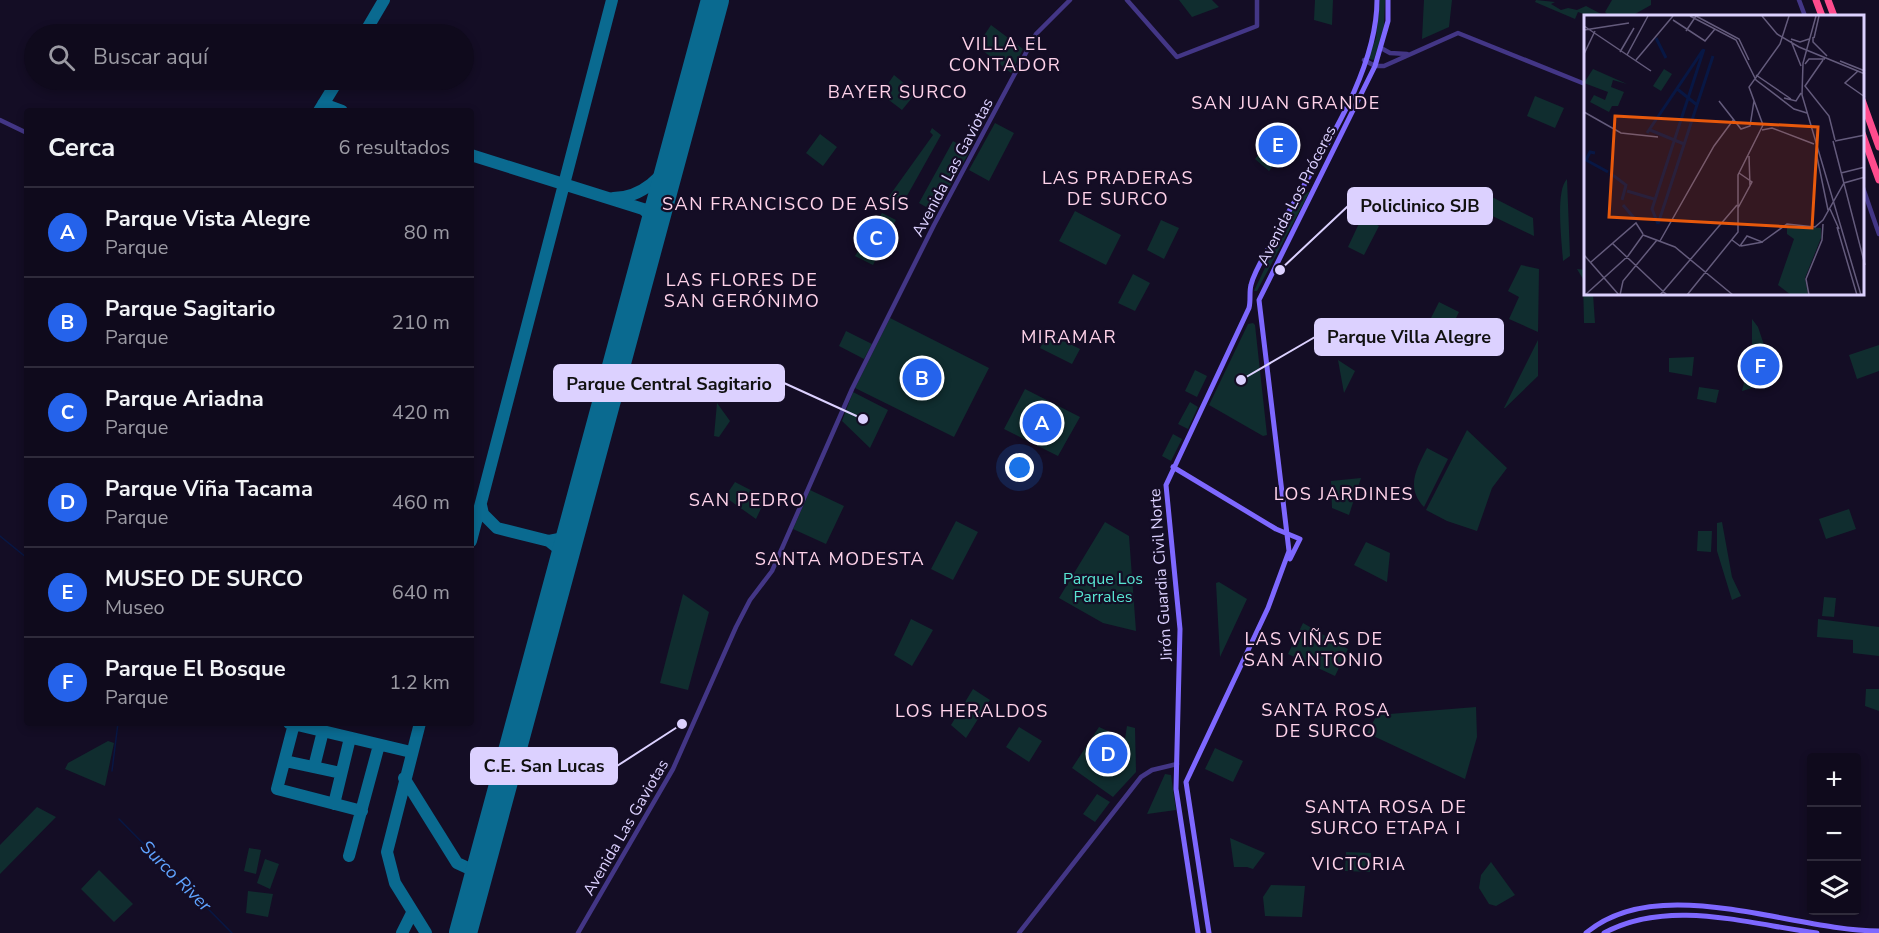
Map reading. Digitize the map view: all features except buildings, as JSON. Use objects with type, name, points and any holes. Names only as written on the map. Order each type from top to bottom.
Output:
[{"type":"highway","points":[[1816,0],[1822,15]]},
{"type":"highway","points":[[1828,0],[1834,15]]},
{"type":"highway","points":[[1864,103],[1879,147]]},
{"type":"highway","points":[[1864,136],[1879,180]]},
{"type":"main road","name":"Avenida Los Próceres","points":[[1251,295],[1251,284],[1286,216],[1341,120],[1364,60],[1376,20],[1377,0]]},
{"type":"main road","name":"Avenida Los Próceres","points":[[1287,534],[1259,300],[1375,66],[1388,21],[1388,0]]},
{"type":"main road","name":"Jirón Guardia Civil Norte","points":[[1198,933],[1176,789],[1180,629],[1166,488],[1173,468],[1249,308],[1251,295]]},
{"type":"main road","points":[[1173,468],[1287,534],[1300,539],[1187,778],[1186,790],[1209,933]]},
{"type":"main road","points":[[1281,576],[1289,551],[1287,534]]},
{"type":"main road","points":[[1186,858],[1197,856]]},
{"type":"main road","points":[[1193,903],[1205,901]]},
{"type":"main road","points":[[1683,915],[1684,904]]},
{"type":"main road","points":[[1586,933],[1608,918],[1627,912],[1659,905],[1684,904],[1879,931]]},
{"type":"main road","points":[[1604,933],[1649,916],[1683,915],[1817,933]]},
{"type":"street","name":"Avenida Las Gaviotas","points":[[578,933],[673,769],[736,627],[750,600],[772,571],[852,388],[934,225],[1036,34],[1070,0]]},
{"type":"street","points":[[1127,0],[1177,57],[1257,26],[1257,0]]},
{"type":"street","points":[[1799,0],[1805,15]]},
{"type":"street","points":[[1364,60],[1375,66],[1384,66],[1458,33],[1584,84]]},
{"type":"street","points":[[1381,48],[1390,53],[1412,53]]},
{"type":"street","points":[[0,120],[24,132]]},
{"type":"street","points":[[1864,188],[1879,234]]},
{"type":"street","points":[[1019,933],[1141,777],[1152,770],[1177,764]]},
{"type":"green space","points":[[1179,0],[1212,0],[1219,7],[1192,17]]},
{"type":"green space","points":[[1315,0],[1333,0],[1332,25],[1314,20]]},
{"type":"green space","points":[[1380,0],[1385,0],[1384,26],[1374,60],[1368,59],[1376,38]]},
{"type":"green space","points":[[1424,0],[1452,0],[1449,27],[1422,39]]},
{"type":"green space","points":[[1536,0],[1555,2],[1551,4],[1561,10],[1568,8],[1577,10],[1586,6],[1603,15],[1586,15],[1578,12],[1575,19],[1535,2]]},
{"type":"green space","points":[[1612,0],[1651,0],[1651,5],[1635,14],[1607,14],[1605,12]]},
{"type":"green space","points":[[991,25],[1023,49],[1011,73],[977,46]]},
{"type":"green space","points":[[894,75],[916,93],[902,110],[881,94]]},
{"type":"green space","points":[[1535,96],[1564,108],[1555,128],[1527,116]]},
{"type":"green space","points":[[995,123],[1014,133],[989,181],[969,170]]},
{"type":"green space","points":[[932,128],[941,135],[903,203],[894,198],[890,204],[885,202],[933,135],[930,132]]},
{"type":"green space","points":[[820,134],[837,147],[823,166],[806,153]]},
{"type":"green space","points":[[953,141],[970,151],[935,212],[919,203]]},
{"type":"green space","points":[[1266,145],[1281,157],[1269,171],[1255,159]]},
{"type":"green space","points":[[1567,179],[1570,256],[1563,261],[1560,205],[1563,185]]},
{"type":"green space","points":[[1310,191],[1257,291],[1254,291],[1297,200]]},
{"type":"green space","points":[[1488,195],[1533,218],[1534,236],[1480,210]]},
{"type":"green space","points":[[1075,211],[1121,235],[1106,265],[1059,241]]},
{"type":"green space","points":[[882,213],[896,220],[873,265],[855,256]]},
{"type":"green space","points":[[1362,217],[1379,226],[1364,255],[1348,247]]},
{"type":"green space","points":[[1161,220],[1179,228],[1164,259],[1147,250]]},
{"type":"green space","points":[[1521,265],[1539,269],[1538,332],[1509,319],[1519,297],[1508,291]]},
{"type":"green space","points":[[1577,269],[1584,270],[1584,296],[1593,296],[1595,323],[1584,323],[1583,279]]},
{"type":"green space","points":[[1133,274],[1150,283],[1135,311],[1118,303]]},
{"type":"green space","points":[[1439,302],[1459,312],[1448,334],[1428,324]]},
{"type":"green space","points":[[890,318],[989,368],[954,437],[855,388]]},
{"type":"green space","points":[[1752,319],[1758,327],[1776,381],[1742,391],[1752,351]]},
{"type":"green space","points":[[1253,323],[1267,435],[1263,436],[1209,405],[1248,324]]},
{"type":"green space","points":[[846,331],[872,344],[864,359],[839,346]]},
{"type":"green space","points":[[1048,333],[1080,349],[1072,364],[1040,348]]},
{"type":"green space","points":[[1538,340],[1538,376],[1504,408]]},
{"type":"green space","points":[[1879,345],[1879,371],[1857,379],[1849,355]]},
{"type":"green space","points":[[1694,357],[1692,376],[1669,372],[1669,358]]},
{"type":"green space","points":[[1338,360],[1355,371],[1344,393]]},
{"type":"green space","points":[[1195,370],[1207,376],[1197,397],[1185,391]]},
{"type":"green space","points":[[1699,387],[1719,390],[1716,403],[1697,399]]},
{"type":"green space","points":[[1025,389],[1080,417],[1058,456],[1004,429]]},
{"type":"green space","points":[[853,392],[888,410],[870,448],[842,421]]},
{"type":"green space","points":[[1190,402],[1198,407],[1188,429],[1178,424]]},
{"type":"green space","points":[[717,403],[730,421],[719,437],[714,436]]},
{"type":"green space","points":[[1467,430],[1507,468],[1492,488],[1477,531],[1447,521],[1426,510]]},
{"type":"green space","points":[[1173,434],[1182,439],[1171,461],[1162,456]]},
{"type":"green space","points":[[1427,448],[1448,459],[1424,507],[1418,500],[1414,485],[1417,470]]},
{"type":"green space","points":[[1361,478],[1349,515],[1332,508],[1331,481]]},
{"type":"green space","points":[[735,482],[766,498],[756,519],[725,497]]},
{"type":"green space","points":[[810,490],[844,506],[826,544],[793,529]]},
{"type":"green space","points":[[1849,509],[1856,529],[1826,539],[1819,519]]},
{"type":"green space","points":[[956,521],[978,532],[953,580],[931,569]]},
{"type":"green space","name":"Parque Los Parrales","points":[[1105,522],[1129,536],[1136,631],[1103,623],[1059,598]]},
{"type":"green space","points":[[1722,522],[1732,577],[1741,596],[1732,600],[1717,551],[1717,523]]},
{"type":"green space","points":[[1698,531],[1712,531],[1711,552],[1697,551]]},
{"type":"green space","points":[[1366,542],[1390,553],[1387,582],[1354,565]]},
{"type":"green space","points":[[1219,582],[1247,599],[1220,657],[1216,583]]},
{"type":"green space","points":[[683,594],[709,612],[688,690],[660,683]]},
{"type":"green space","points":[[1824,597],[1836,598],[1834,617],[1822,616]]},
{"type":"green space","points":[[911,619],[933,630],[912,666],[894,655]]},
{"type":"green space","points":[[1818,619],[1879,627],[1879,656],[1853,653],[1853,640],[1817,637]]},
{"type":"green space","points":[[1303,623],[1348,649],[1335,676],[1288,654]]},
{"type":"green space","points":[[973,689],[990,700],[966,738],[951,725]]},
{"type":"green space","points":[[1866,689],[1879,689],[1879,711],[1865,706]]},
{"type":"green space","points":[[1476,707],[1477,737],[1465,779],[1367,733],[1377,715]]},
{"type":"green space","points":[[1127,726],[1135,728],[1136,772],[1113,797],[1072,768],[1099,727],[1125,739]]},
{"type":"green space","points":[[1019,727],[1042,741],[1029,762],[1006,747]]},
{"type":"green space","points":[[108,741],[114,743],[105,786],[65,769],[68,763]]},
{"type":"green space","points":[[1215,748],[1243,761],[1233,782],[1205,769]]},
{"type":"green space","points":[[1165,774],[1171,775],[1176,810],[1147,814]]},
{"type":"green space","points":[[1097,794],[1110,802],[1095,822],[1083,814]]},
{"type":"green space","points":[[37,807],[56,817],[0,874],[0,845]]},
{"type":"green space","points":[[1230,838],[1265,853],[1253,869],[1234,867]]},
{"type":"green space","points":[[249,848],[261,850],[256,874],[244,871]]},
{"type":"green space","points":[[1346,852],[1371,853],[1370,872],[1345,871]]},
{"type":"green space","points":[[265,859],[279,864],[270,889],[257,883]]},
{"type":"green space","points":[[1491,862],[1515,895],[1496,906],[1489,904],[1479,888],[1481,875]]},
{"type":"green space","points":[[99,870],[133,904],[114,922],[81,889]]},
{"type":"green space","points":[[1271,885],[1305,886],[1302,917],[1265,916],[1263,897]]},
{"type":"green space","points":[[248,891],[273,894],[268,917],[246,913]]},
{"type":"waterway","name":"Surco River","points":[[0,536],[24,556]]},
{"type":"waterway","name":"Surco River","points":[[112,771],[118,726]]},
{"type":"waterway","name":"Surco River","points":[[119,819],[232,933]]},
{"type":"taxiway","points":[[370,24],[384,0]]},
{"type":"taxiway","points":[[474,529],[612,0]]},
{"type":"taxiway","points":[[321,108],[332,90]]},
{"type":"taxiway","points":[[323,104],[334,108]]},
{"type":"taxiway","points":[[613,198],[633,194],[651,184],[665,169],[674,150]]},
{"type":"taxiway","points":[[474,156],[643,209],[651,216],[654,225]]},
{"type":"taxiway","points":[[643,209],[650,210],[660,202]]},
{"type":"taxiway","points":[[481,505],[483,514],[497,528],[549,541],[559,539],[570,532]]},
{"type":"taxiway","points":[[549,541],[559,549],[562,564]]},
{"type":"taxiway","points":[[293,726],[277,789],[362,811]]},
{"type":"taxiway","points":[[302,726],[411,752]]},
{"type":"taxiway","points":[[419,726],[387,852],[395,883],[426,933]]},
{"type":"taxiway","points":[[314,767],[323,731]]},
{"type":"taxiway","points":[[334,804],[350,738]]},
{"type":"taxiway","points":[[349,856],[379,745]]},
{"type":"taxiway","points":[[285,761],[341,773]]},
{"type":"taxiway","points":[[404,778],[457,863],[470,869],[483,861]]},
{"type":"taxiway","points":[[402,933],[412,913]]},
{"type":"runway","points":[[463,933],[715,0]]},
{"type":"place","name":"MUSEO DE SURCO","points":[[1278,145]]},
{"type":"place","name":"Parque Ariadna","points":[[876,238]]},
{"type":"place","name":"Policlinico SJB","points":[[1280,270]]},
{"type":"place","name":"Parque El Bosque","points":[[1760,366]]},
{"type":"place","name":"Parque Sagitario","points":[[922,378]]},
{"type":"place","name":"Parque Villa Alegre","points":[[1241,380]]},
{"type":"place","name":"Parque Central Sagitario","points":[[863,419]]},
{"type":"place","name":"Parque Vista Alegre","points":[[1042,423]]},
{"type":"place","name":"C.E. San Lucas","points":[[682,724]]},
{"type":"place","name":"Parque Viña Tacama","points":[[1108,754]]},
{"type":"district","name":"VILLA EL CONTADOR","points":[[1005,54]]},
{"type":"district","name":"BAYER SURCO","points":[[898,92]]},
{"type":"district","name":"SAN JUAN GRANDE","points":[[1286,103]]},
{"type":"district","name":"LAS PRADERAS DE SURCO","points":[[1118,188]]},
{"type":"district","name":"SAN FRANCISCO DE ASÍS","points":[[786,204]]},
{"type":"district","name":"LAS FLORES DE SAN GERÓNIMO","points":[[742,290]]},
{"type":"district","name":"MIRAMAR","points":[[1069,337]]},
{"type":"district","name":"LOS JARDINES","points":[[1344,494]]},
{"type":"district","name":"SAN PEDRO","points":[[747,500]]},
{"type":"district","name":"SANTA MODESTA","points":[[840,559]]},
{"type":"district","name":"LAS VIÑAS DE SAN ANTONIO","points":[[1314,649]]},
{"type":"district","name":"LOS HERALDOS","points":[[972,711]]},
{"type":"district","name":"SANTA ROSA DE SURCO","points":[[1326,720]]},
{"type":"district","name":"SANTA ROSA DE SURCO ETAPA I","points":[[1386,817]]},
{"type":"district","name":"VICTORIA","points":[[1359,864]]}]
